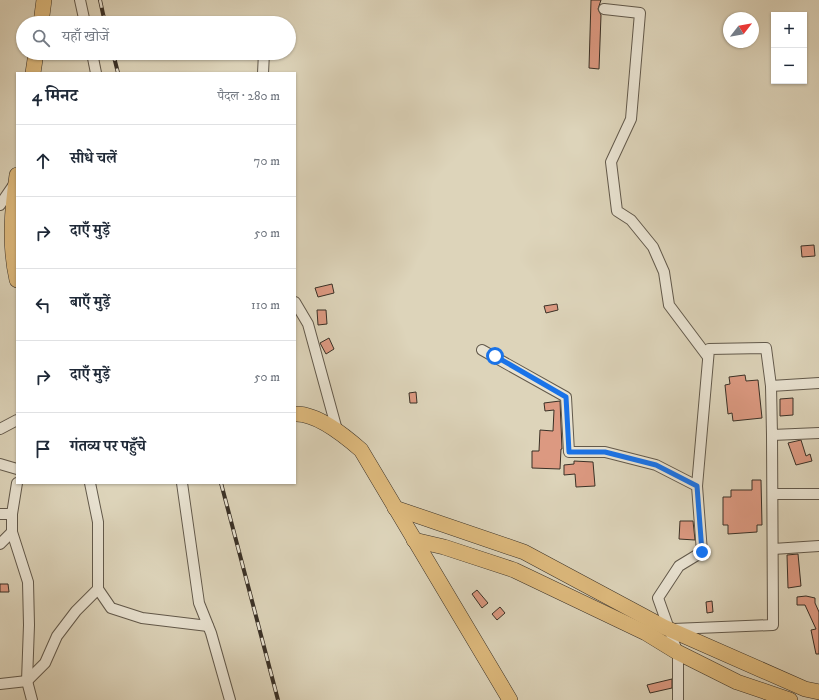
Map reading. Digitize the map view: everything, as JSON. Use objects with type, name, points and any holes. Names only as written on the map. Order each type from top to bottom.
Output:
[{"type":"main road","points":[[42,16],[44,0]]},
{"type":"main road","points":[[33,72],[35,60]]},
{"type":"main road","points":[[16,178],[12,208],[13,263],[16,276]]},
{"type":"main road","points":[[296,414],[302,414],[337,430],[361,450],[510,700]]},
{"type":"main road","points":[[395,508],[524,552],[669,629],[805,689],[819,692]]},
{"type":"main road","points":[[414,540],[444,547],[514,570],[646,633],[677,652],[737,682],[790,700]]},
{"type":"street","points":[[80,0],[83,16]]},
{"type":"street","points":[[604,9],[640,13],[631,119],[611,162],[617,211],[631,220],[653,247],[664,272],[670,305],[708,357]]},
{"type":"street","points":[[93,60],[96,72]]},
{"type":"street","points":[[263,72],[264,60]]},
{"type":"street","points":[[0,205],[16,178]]},
{"type":"street","points":[[296,304],[308,324],[337,430]]},
{"type":"street","points":[[669,629],[774,625],[771,386],[766,348],[709,349],[697,486],[702,552],[679,566],[658,598],[677,652],[678,700]]},
{"type":"street","points":[[482,350],[566,397],[569,452],[605,452],[656,465],[697,486]]},
{"type":"street","points":[[771,386],[819,383]]},
{"type":"street","points":[[0,429],[16,421]]},
{"type":"street","points":[[772,436],[819,433]]},
{"type":"street","points":[[0,464],[16,469]]},
{"type":"street","points":[[18,484],[12,514],[12,532],[28,582],[29,625],[27,681],[32,700]]},
{"type":"street","points":[[90,484],[98,522],[98,589],[111,608],[142,618],[208,626]]},
{"type":"street","points":[[182,484],[199,603],[208,626],[230,700]]},
{"type":"street","points":[[773,494],[819,494]]},
{"type":"street","points":[[0,514],[12,514]]},
{"type":"street","points":[[0,544],[12,532]]},
{"type":"street","points":[[773,549],[819,546]]},
{"type":"street","points":[[0,684],[27,681],[45,663],[57,636],[76,611],[98,589]]},
{"type":"building","points":[[591,0],[601,0],[598,9],[601,15],[599,69],[589,68]]},
{"type":"building","points":[[814,245],[815,256],[802,257],[801,246]]},
{"type":"building","points":[[332,284],[334,293],[318,297],[315,288]]},
{"type":"building","points":[[557,304],[558,310],[546,313],[544,306]]},
{"type":"building","points":[[317,310],[326,310],[327,324],[318,325]]},
{"type":"building","points":[[329,338],[334,349],[326,354],[320,343]]},
{"type":"building","points":[[745,375],[746,381],[758,380],[762,418],[733,421],[732,413],[728,414],[725,385],[730,384],[729,377]]},
{"type":"building","points":[[416,392],[417,403],[410,403],[409,393]]},
{"type":"building","points":[[793,398],[793,415],[780,416],[780,399]]},
{"type":"building","points":[[560,401],[562,449],[560,469],[532,468],[532,451],[539,451],[540,430],[553,431],[554,410],[545,411],[544,403]]},
{"type":"building","points":[[801,440],[806,456],[810,454],[812,461],[796,465],[788,443]]},
{"type":"building","points":[[574,461],[593,462],[595,486],[576,487],[575,474],[564,475],[564,465],[574,464]]},
{"type":"building","points":[[752,480],[761,480],[762,525],[757,525],[757,532],[728,534],[728,525],[723,525],[723,497],[731,497],[731,490],[752,490]]},
{"type":"building","points":[[680,521],[693,521],[695,540],[679,539]]},
{"type":"building","points":[[798,554],[801,586],[788,588],[787,555]]},
{"type":"building","points":[[0,584],[8,584],[9,592],[0,592]]},
{"type":"building","points":[[477,590],[488,603],[482,608],[472,594]]},
{"type":"building","points":[[806,596],[815,598],[815,603],[819,612],[819,654],[816,654],[811,630],[816,629],[805,605],[797,605],[797,597]]},
{"type":"building","points":[[712,601],[713,612],[707,613],[706,602]]},
{"type":"building","points":[[500,607],[505,613],[497,620],[492,614]]},
{"type":"building","points":[[672,679],[672,688],[650,693],[647,685]]},
{"type":"railway","points":[[100,0],[103,16]]},
{"type":"railway","points":[[115,60],[118,72]]},
{"type":"railway","points":[[221,484],[278,700]]},
{"type":"route","points":[[495,356],[566,397],[569,452],[605,452],[656,465],[697,486],[702,552]]}]
